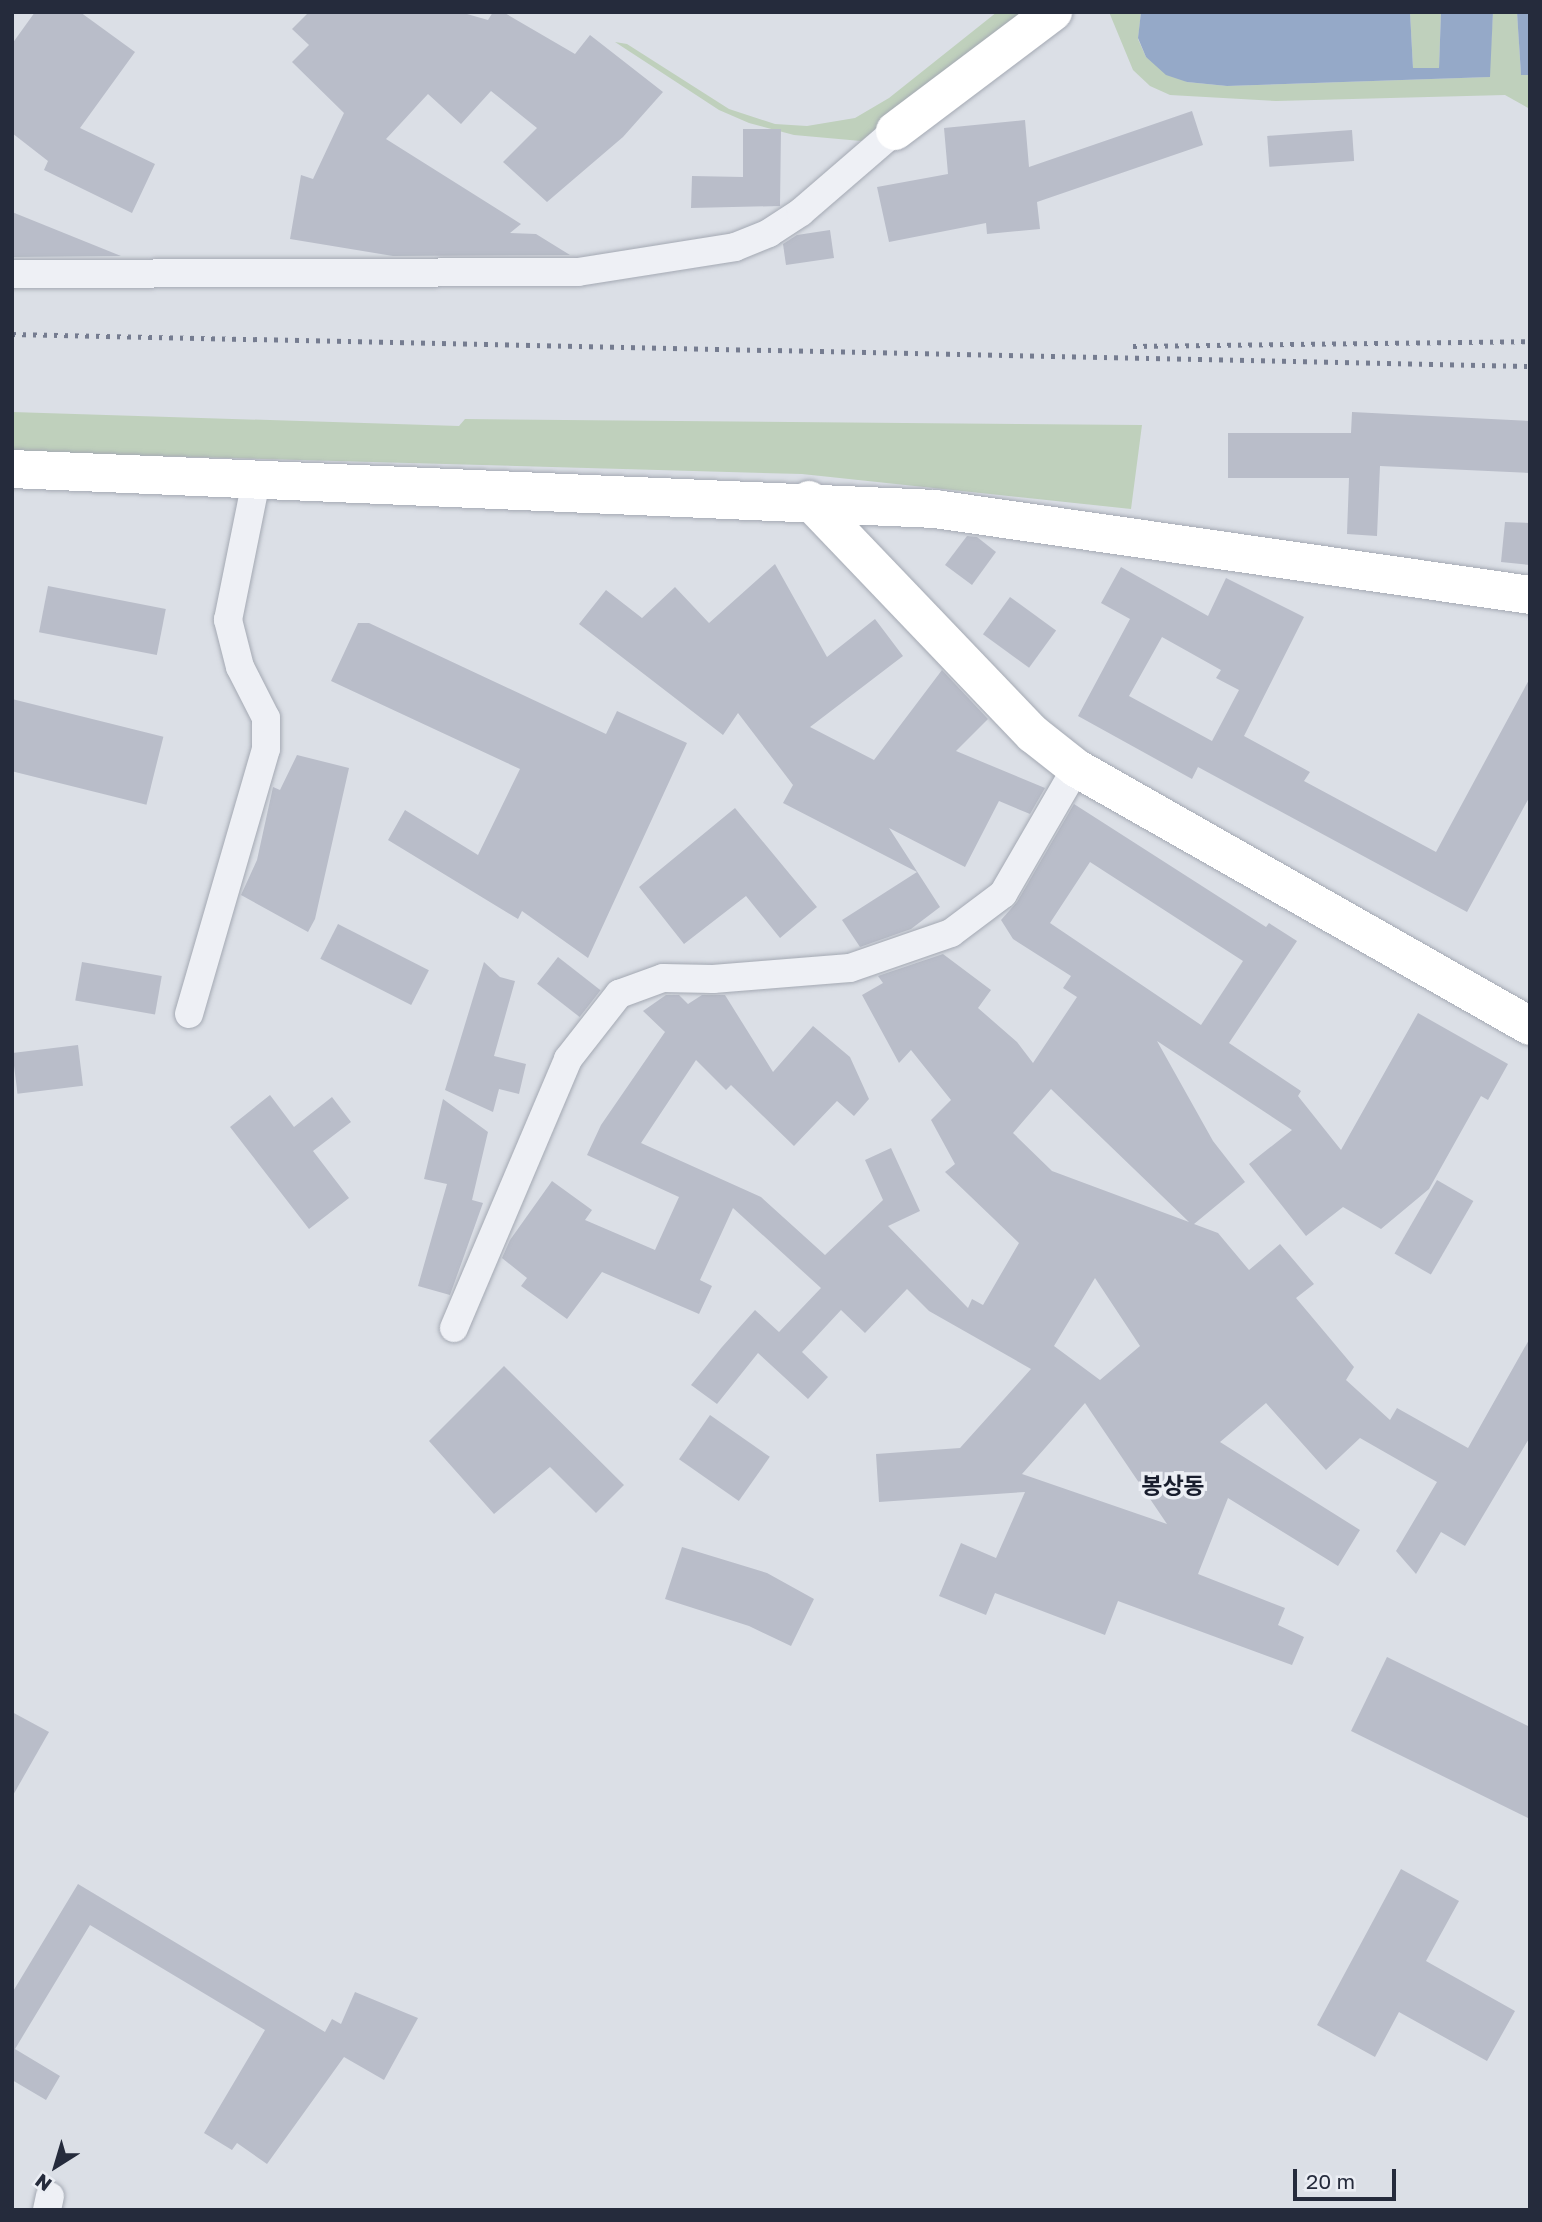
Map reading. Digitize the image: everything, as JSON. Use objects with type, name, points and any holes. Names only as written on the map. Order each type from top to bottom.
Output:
[{"type":"main road","points":[[895,131],[1053,12]]},
{"type":"main road","points":[[12,469],[257,481],[809,500],[934,509],[1530,594]]},
{"type":"main road","points":[[809,500],[1033,734],[1076,768],[1530,1026]]},
{"type":"street","points":[[12,274],[578,272],[735,247],[769,233],[802,212],[895,131]]},
{"type":"street","points":[[189,1014],[266,749],[266,718],[240,667],[229,620],[257,481]]},
{"type":"street","points":[[454,1328],[568,1059],[618,994],[663,978],[850,968],[951,933],[1003,894],[1076,768]]},
{"type":"green space","points":[[997,12],[1027,12],[861,141],[794,135],[749,123],[719,110],[615,42],[627,44],[729,109],[775,124],[807,126],[855,118],[889,98]]},
{"type":"green space","points":[[1109,12],[1141,12],[1138,39],[1146,57],[1187,82],[1227,86],[1489,77],[1493,12],[1517,12],[1521,75],[1530,75],[1530,109],[1505,95],[1276,101],[1170,95],[1150,86],[1133,70]]},
{"type":"green space","points":[[1410,12],[1441,12],[1439,68],[1413,68]]},
{"type":"green space","points":[[12,412],[459,426],[465,419],[1142,425],[1131,509],[802,474],[12,452]]},
{"type":"water","points":[[1141,12],[1410,12],[1413,68],[1439,68],[1441,12],[1493,12],[1490,77],[1227,86],[1187,82],[1166,75],[1146,57],[1138,38]]},
{"type":"water","points":[[1517,12],[1530,12],[1530,75],[1521,75]]},
{"type":"building","points":[[35,12],[80,12],[135,52],[80,128],[155,164],[132,213],[44,170],[48,161],[12,133],[12,44]]},
{"type":"building","points":[[309,12],[460,12],[488,20],[493,12],[503,12],[575,54],[590,35],[663,92],[623,137],[547,202],[503,162],[537,128],[491,91],[461,124],[428,94],[386,139],[521,224],[510,233],[536,234],[570,255],[393,256],[290,239],[301,175],[313,179],[344,113],[292,62],[309,45],[292,29]]},
{"type":"building","points":[[1192,111],[1203,145],[1037,202],[1040,229],[987,234],[986,223],[889,242],[877,187],[948,174],[944,128],[1025,120],[1029,167]]},
{"type":"building","points":[[743,129],[781,129],[780,206],[691,208],[692,176],[743,177]]},
{"type":"building","points":[[1352,130],[1354,161],[1269,167],[1267,136]]},
{"type":"building","points":[[12,212],[121,256],[12,257]]},
{"type":"building","points":[[830,230],[834,258],[786,265],[783,244],[797,235]]},
{"type":"building","points":[[1352,412],[1530,421],[1530,473],[1380,466],[1377,536],[1347,534],[1349,478],[1228,478],[1228,433],[1351,433]]},
{"type":"building","points":[[1505,522],[1530,523],[1530,565],[1501,562]]},
{"type":"building","points":[[967,536],[977,537],[996,552],[972,585],[945,565]]},
{"type":"building","points":[[775,564],[827,657],[875,619],[903,656],[810,727],[874,760],[942,670],[988,719],[956,751],[1045,788],[1030,814],[999,801],[965,867],[889,828],[940,907],[911,929],[860,947],[842,920],[917,872],[783,803],[793,785],[738,713],[723,735],[579,624],[606,590],[642,618],[675,587],[709,623]]},
{"type":"building","points":[[1121,567],[1208,616],[1226,578],[1304,617],[1244,736],[1310,772],[1304,781],[1436,852],[1530,678],[1530,796],[1467,912],[1198,767],[1192,779],[1078,716],[1130,619],[1101,603]],"holes":[[[1162,637],[1221,670],[1216,678],[1239,690],[1212,741],[1129,696]]]},
{"type":"building","points":[[48,586],[166,609],[157,655],[39,632]]},
{"type":"building","points":[[1010,597],[1056,631],[1029,668],[983,634]]},
{"type":"building","points":[[358,623],[369,623],[606,734],[617,711],[687,743],[588,958],[522,911],[518,919],[388,840],[405,810],[478,855],[520,769],[331,681]]},
{"type":"building","points":[[12,699],[163,737],[146,805],[12,771]]},
{"type":"building","points":[[297,755],[349,768],[315,919],[308,932],[241,895],[257,860],[273,787],[280,790]]},
{"type":"building","points":[[1074,804],[1266,927],[1269,923],[1297,941],[1229,1043],[1301,1091],[1298,1096],[1341,1150],[1418,1013],[1508,1064],[1488,1100],[1481,1096],[1429,1189],[1381,1229],[1343,1207],[1306,1236],[1249,1164],[1292,1130],[1157,1041],[1213,1141],[1245,1182],[1194,1224],[1218,1233],[1249,1270],[1280,1244],[1314,1284],[1296,1298],[1354,1367],[1346,1380],[1390,1420],[1397,1408],[1468,1448],[1530,1338],[1530,1437],[1465,1546],[1441,1532],[1416,1574],[1396,1551],[1437,1482],[1360,1438],[1326,1470],[1266,1403],[1220,1442],[1360,1530],[1338,1566],[1228,1498],[1198,1574],[1285,1608],[1278,1625],[1304,1637],[1292,1665],[1118,1601],[1105,1635],[995,1593],[986,1615],[939,1596],[961,1543],[996,1558],[1025,1492],[879,1502],[876,1454],[960,1448],[1031,1369],[929,1311],[907,1289],[865,1333],[841,1310],[802,1352],[828,1377],[808,1399],[758,1353],[717,1404],[691,1385],[755,1310],[779,1332],[821,1288],[733,1208],[700,1280],[712,1286],[699,1314],[602,1272],[567,1319],[521,1286],[527,1278],[502,1258],[510,1240],[552,1181],[592,1210],[585,1220],[655,1250],[679,1197],[587,1155],[601,1125],[665,1032],[643,1011],[666,995],[679,995],[688,1004],[702,995],[725,995],[773,1072],[813,1026],[850,1057],[869,1099],[854,1116],[837,1101],[794,1146],[731,1085],[726,1090],[696,1060],[641,1143],[761,1197],[825,1255],[883,1200],[865,1160],[891,1148],[920,1211],[888,1226],[968,1308],[972,1299],[983,1305],[1019,1243],[945,1172],[955,1164],[931,1120],[951,1100],[911,1050],[899,1063],[862,995],[883,983],[878,976],[943,954],[991,990],[978,1008],[1017,1042],[1033,1063],[1077,997],[1063,988],[1071,976],[1013,939],[1001,920],[1017,902]],"holes":[[[1090,862],[1243,961],[1201,1025],[1050,923]],[[1051,1089],[1189,1222],[1052,1171],[1013,1133]],[[1095,1278],[1140,1346],[1100,1380],[1054,1346]],[[1085,1403],[1167,1524],[1022,1474]]]},
{"type":"building","points":[[735,808],[817,907],[780,938],[746,896],[684,944],[639,887]]},
{"type":"building","points":[[338,924],[429,970],[411,1005],[320,959]]},
{"type":"building","points":[[558,957],[601,990],[580,1017],[537,984]]},
{"type":"building","points":[[82,962],[162,976],[155,1014],[75,1000]]},
{"type":"building","points":[[484,962],[500,977],[515,981],[494,1056],[526,1064],[519,1094],[499,1089],[493,1112],[445,1090]]},
{"type":"building","points":[[78,1045],[83,1086],[17,1094],[12,1053]]},
{"type":"building","points":[[270,1095],[294,1127],[332,1097],[351,1122],[313,1151],[349,1198],[309,1229],[230,1127]]},
{"type":"building","points":[[443,1099],[488,1132],[472,1200],[483,1203],[450,1295],[418,1286],[447,1184],[424,1179]]},
{"type":"building","points":[[1437,1180],[1473,1201],[1431,1275],[1394,1254]]},
{"type":"building","points":[[504,1366],[624,1485],[596,1513],[550,1467],[494,1514],[429,1441]]},
{"type":"building","points":[[710,1415],[770,1457],[739,1501],[679,1459]]},
{"type":"building","points":[[682,1547],[767,1573],[814,1599],[791,1646],[749,1626],[665,1599]]},
{"type":"building","points":[[1387,1657],[1530,1727],[1530,1819],[1351,1731]]},
{"type":"building","points":[[12,1712],[49,1732],[12,1797]]},
{"type":"building","points":[[1401,1869],[1459,1901],[1426,1961],[1515,2011],[1487,2061],[1399,2012],[1375,2057],[1317,2025]]},
{"type":"building","points":[[78,1884],[325,2032],[332,2019],[341,2024],[355,1992],[418,2018],[384,2080],[344,2057],[267,2164],[237,2143],[232,2150],[204,2133],[265,2030],[90,1925],[15,2049],[60,2076],[46,2100],[12,2080],[12,1993]]},
{"type":"railway","points":[[12,334],[1530,366]]},
{"type":"railway","points":[[1133,346],[1530,341]]},
{"type":"district","name":"봉상동","points":[[1173,1485]]}]
